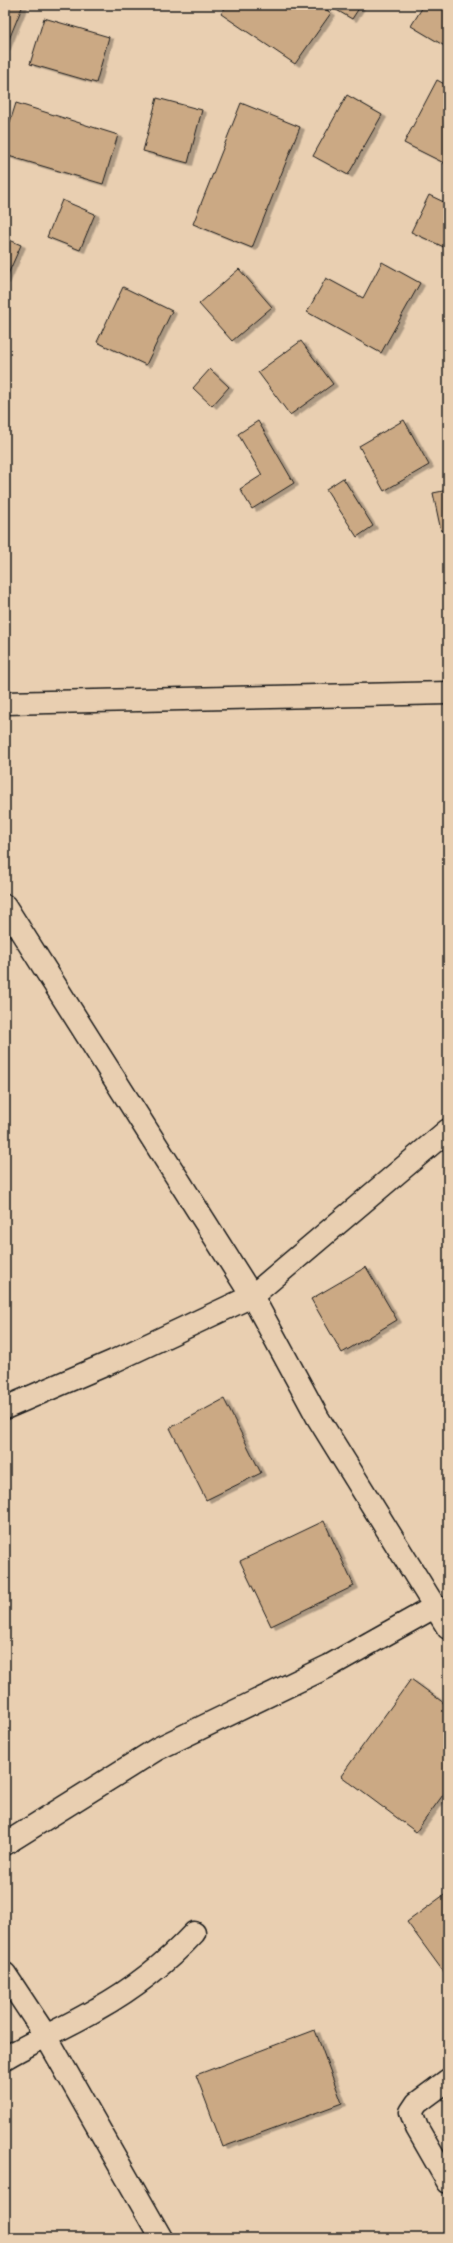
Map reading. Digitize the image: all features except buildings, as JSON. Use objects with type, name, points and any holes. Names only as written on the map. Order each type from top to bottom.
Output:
[{"type":"street","points":[[5,703],[448,692]]},
{"type":"street","points":[[5,906],[252,1296],[318,1418],[400,1553],[436,1606],[448,1628]]},
{"type":"street","points":[[5,1408],[114,1362],[252,1296],[448,1130]]},
{"type":"street","points":[[5,1844],[157,1749],[329,1666],[436,1606]]},
{"type":"street","points":[[5,2058],[97,2009],[127,1990],[176,1952],[194,1933]]},
{"type":"street","points":[[5,1974],[46,2036],[161,2238]]},
{"type":"street","points":[[448,2080],[417,2103],[411,2112],[417,2128],[448,2182]]}]
